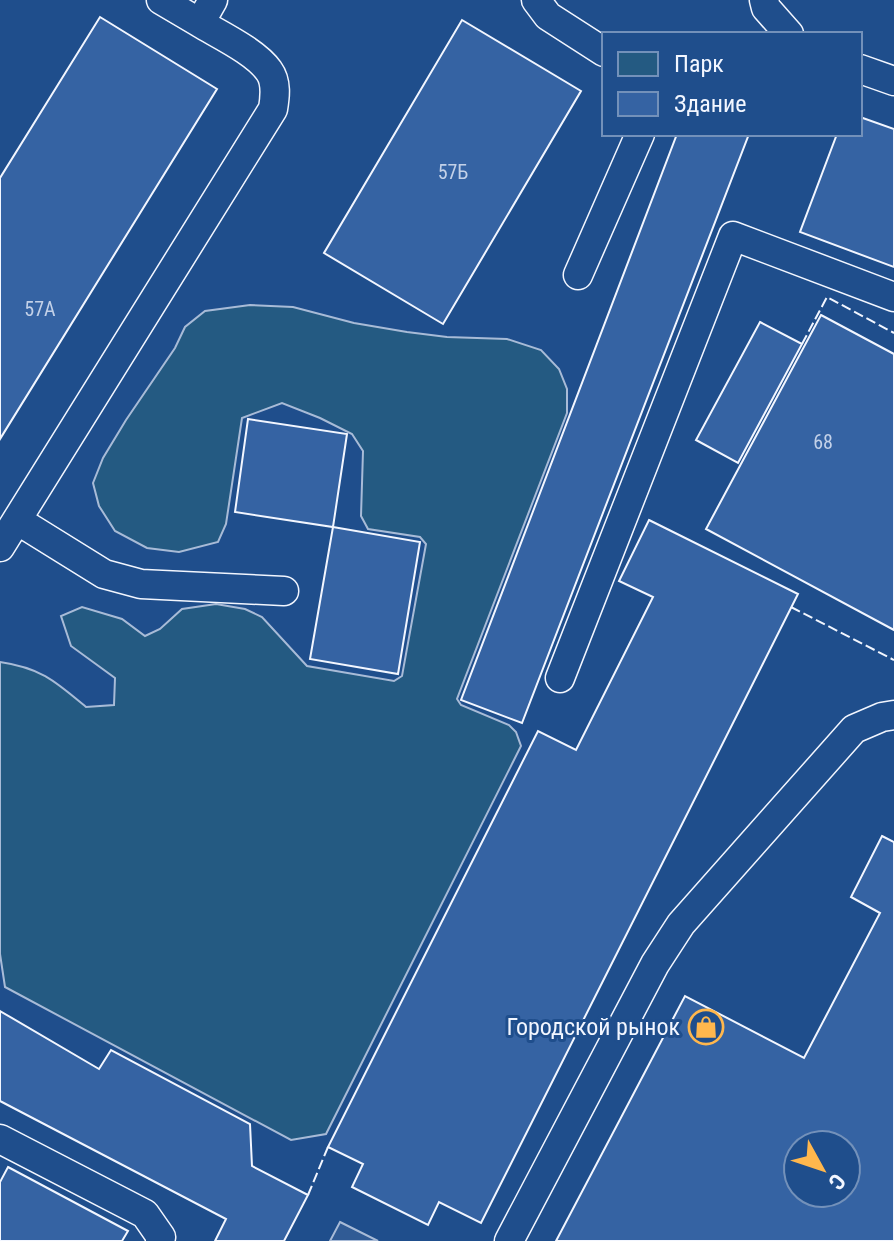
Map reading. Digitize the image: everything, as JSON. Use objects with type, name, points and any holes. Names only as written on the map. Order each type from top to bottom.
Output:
[{"type":"lane","points":[[0,547],[273,109],[275,92],[271,72],[206,11],[161,0]]},
{"type":"lane","points":[[536,0],[548,16],[602,51]]},
{"type":"lane","points":[[764,0],[766,8],[787,32]]},
{"type":"lane","points":[[862,70],[894,81]]},
{"type":"lane","points":[[578,275],[639,136]]},
{"type":"lane","points":[[560,678],[733,236],[894,297]]},
{"type":"lane","points":[[17,520],[104,574],[141,584],[284,591]]},
{"type":"lane","points":[[509,1241],[655,964],[681,924],[854,729],[894,715]]},
{"type":"lane","points":[[0,1139],[145,1214],[161,1237],[160,1241]]},
{"type":"green space","points":[[250,305],[293,307],[354,323],[407,332],[507,339],[541,350],[559,369],[567,389],[567,413],[457,699],[461,705],[509,725],[516,732],[521,746],[326,1134],[291,1140],[5,987],[0,954],[0,662],[47,677],[86,707],[114,705],[115,678],[71,646],[61,616],[82,607],[122,619],[145,636],[160,629],[182,609],[216,604],[245,609],[262,617],[307,666],[394,681],[402,676],[426,544],[420,537],[368,529],[361,516],[363,451],[352,434],[282,403],[242,418],[226,524],[218,542],[179,552],[147,548],[115,531],[99,506],[93,483],[103,458],[175,348],[185,327],[205,311]]},
{"type":"shaded area","points":[[340,1222],[378,1241],[330,1241]]},
{"type":"building","points":[[100,17],[217,89],[0,439],[0,178]]},
{"type":"building","points":[[462,20],[581,91],[443,324],[324,253]]},
{"type":"building","points":[[862,118],[894,129],[894,267],[800,232],[836,136],[862,136]]},
{"type":"building","points":[[676,136],[748,136],[522,723],[461,700]]},
{"type":"building","points":[[821,315],[894,354],[894,630],[706,529]]},
{"type":"building","points":[[760,322],[802,344],[738,463],[696,440]]},
{"type":"building","points":[[248,419],[347,434],[333,527],[235,512]]},
{"type":"building","points":[[649,520],[798,594],[481,1223],[439,1202],[428,1225],[352,1187],[363,1164],[328,1147],[538,731],[576,750],[653,597],[619,581]]},
{"type":"building","points":[[333,527],[420,542],[398,674],[310,659]]},
{"type":"building","name":"Городской рынок","points":[[882,836],[894,842],[894,1241],[556,1241],[685,996],[804,1058],[880,913],[851,897]]},
{"type":"building","points":[[0,1011],[99,1069],[111,1050],[250,1124],[252,1166],[308,1195],[284,1241],[215,1241],[226,1219],[0,1101]]},
{"type":"building","points":[[8,1167],[128,1231],[122,1241],[0,1241],[0,1182]]},
{"type":"fence","points":[[802,344],[827,297],[894,333]]},
{"type":"fence","points":[[791,607],[894,660]]},
{"type":"fence","points":[[308,1195],[328,1147]]},
{"type":"place","name":"Городской рынок","points":[[706,1027]]}]
